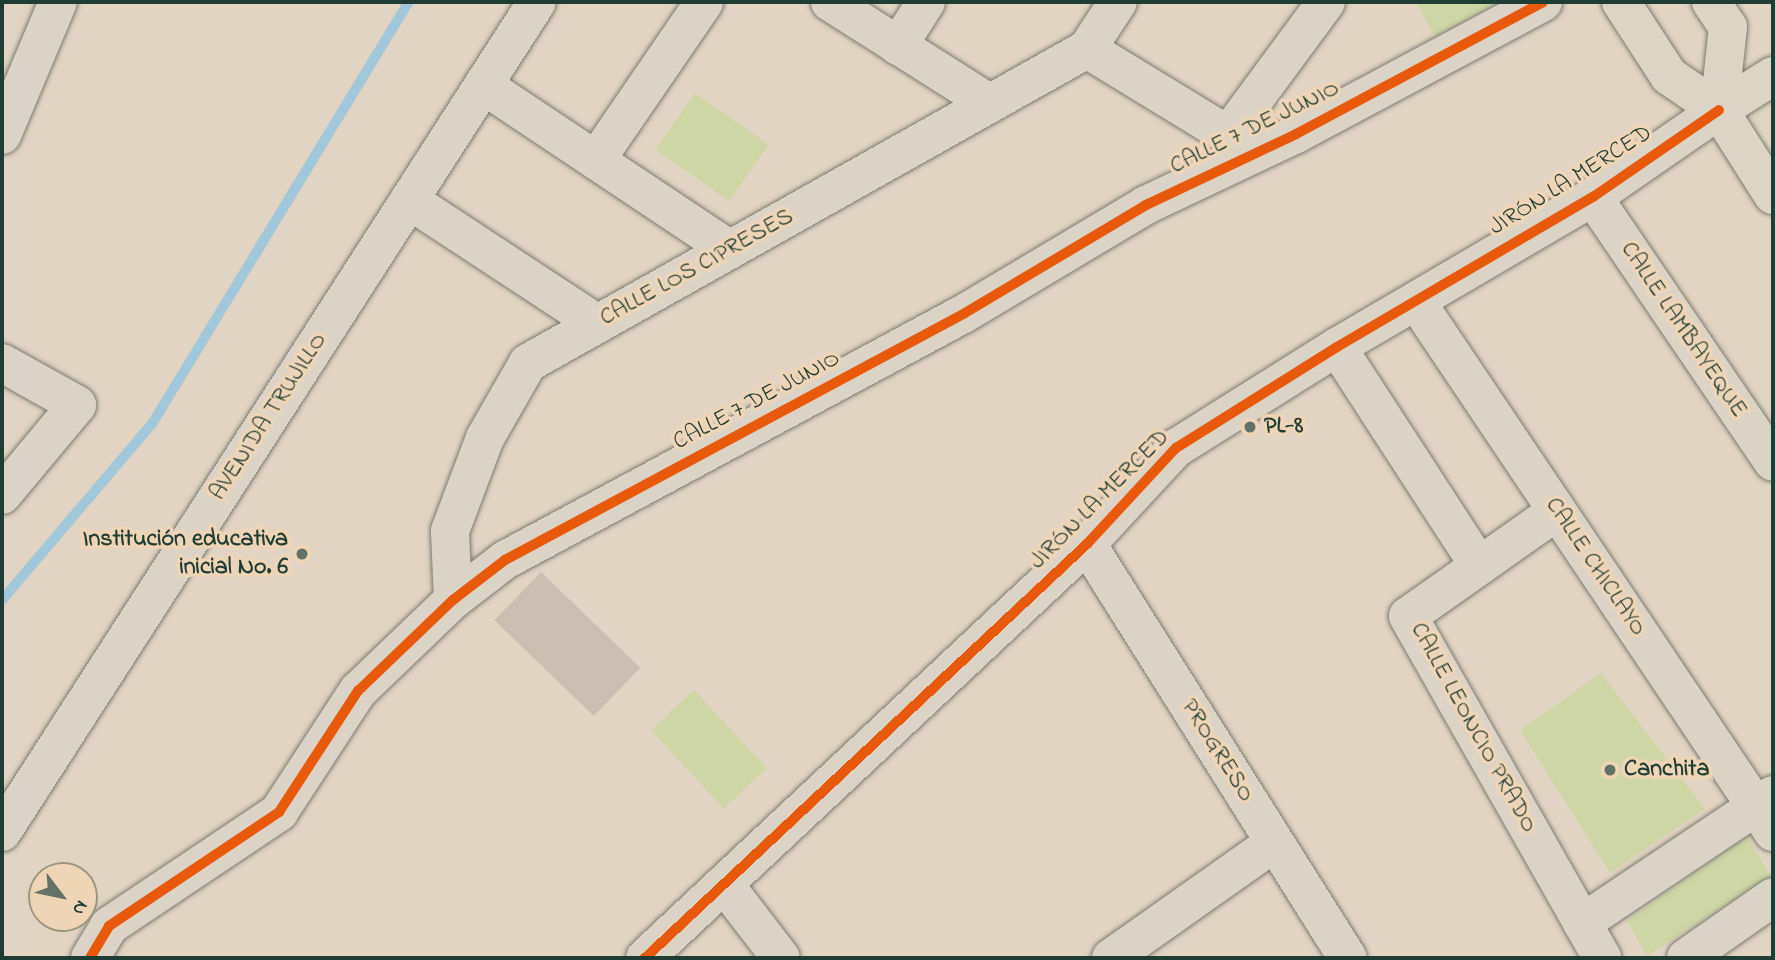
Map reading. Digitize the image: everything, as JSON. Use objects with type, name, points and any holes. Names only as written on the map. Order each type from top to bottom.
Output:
[{"type":"main road","points":[[1621,2],[1669,76],[1719,110],[1773,195]]},
{"type":"main road","points":[[1711,2],[1728,27],[1719,110]]},
{"type":"main road","points":[[1719,110],[1773,76]]},
{"type":"street","points":[[2,135],[11,89],[58,2]]},
{"type":"street","name":"AVENIDA TRUJILLO","points":[[2,832],[537,2]]},
{"type":"street","points":[[596,160],[704,2]]},
{"type":"street","points":[[830,2],[989,103]]},
{"type":"street","points":[[898,46],[926,2]]},
{"type":"street","points":[[1118,2],[1087,49],[1228,135],[1326,2]]},
{"type":"street","name":"CALLE 7 DE JUNIO","points":[[90,958],[109,926],[279,812],[358,691],[453,600],[505,560],[965,313],[1146,205],[1296,134],[1543,2]]},
{"type":"street","name":"CALLE LOS CIPRESES","points":[[453,600],[450,531],[485,438],[528,363],[1087,49]]},
{"type":"street","points":[[483,85],[729,249]]},
{"type":"street","name":"JIRÓN LA MERCED","points":[[645,958],[1087,544],[1177,448],[1337,347],[1593,197],[1719,110]]},
{"type":"street","name":"CALLE LAMBAYEQUE","points":[[1593,197],[1773,462]]},
{"type":"street","points":[[409,200],[597,324]]},
{"type":"street","name":"CALLE CHICLAYO","points":[[1416,301],[1557,511],[1768,811]]},
{"type":"street","points":[[1337,347],[1479,566],[1557,511]]},
{"type":"street","points":[[2,363],[78,405],[2,495]]},
{"type":"street","name":"PROGRESO","points":[[1087,544],[1348,958]]},
{"type":"street","name":"CALLE LEONCIO PRADO","points":[[1479,566],[1408,616],[1602,958]]},
{"type":"street","points":[[1581,923],[1768,811]]},
{"type":"street","points":[[1111,958],[1274,843]]},
{"type":"street","points":[[724,884],[781,958]]},
{"type":"street","points":[[1686,958],[1773,897]]},
{"type":"green space","points":[[1416,2],[1499,2],[1435,37]]},
{"type":"green space","points":[[695,93],[769,145],[729,201],[655,150]]},
{"type":"green space","name":"Canchita","points":[[1601,673],[1705,809],[1610,873],[1520,730]]},
{"type":"green space","points":[[694,690],[767,768],[724,808],[651,730]]},
{"type":"green space","points":[[1746,835],[1771,876],[1647,956],[1627,921]]},
{"type":"building","points":[[541,572],[640,668],[594,716],[494,620]]},
{"type":"waterway","points":[[2,600],[152,424],[409,2]]},
{"type":"cycle path","points":[[90,958],[109,926],[279,812],[358,691],[453,600],[505,560],[965,313],[1146,205],[1296,134],[1543,2]]},
{"type":"cycle path","points":[[645,958],[1087,544],[1176,448],[1337,347],[1593,197],[1719,110]]},
{"type":"place","name":"PL-8","points":[[1250,427]]},
{"type":"place","name":"Institución educativa inicial No. 6","points":[[302,554]]},
{"type":"place","name":"Canchita","points":[[1610,770]]}]
